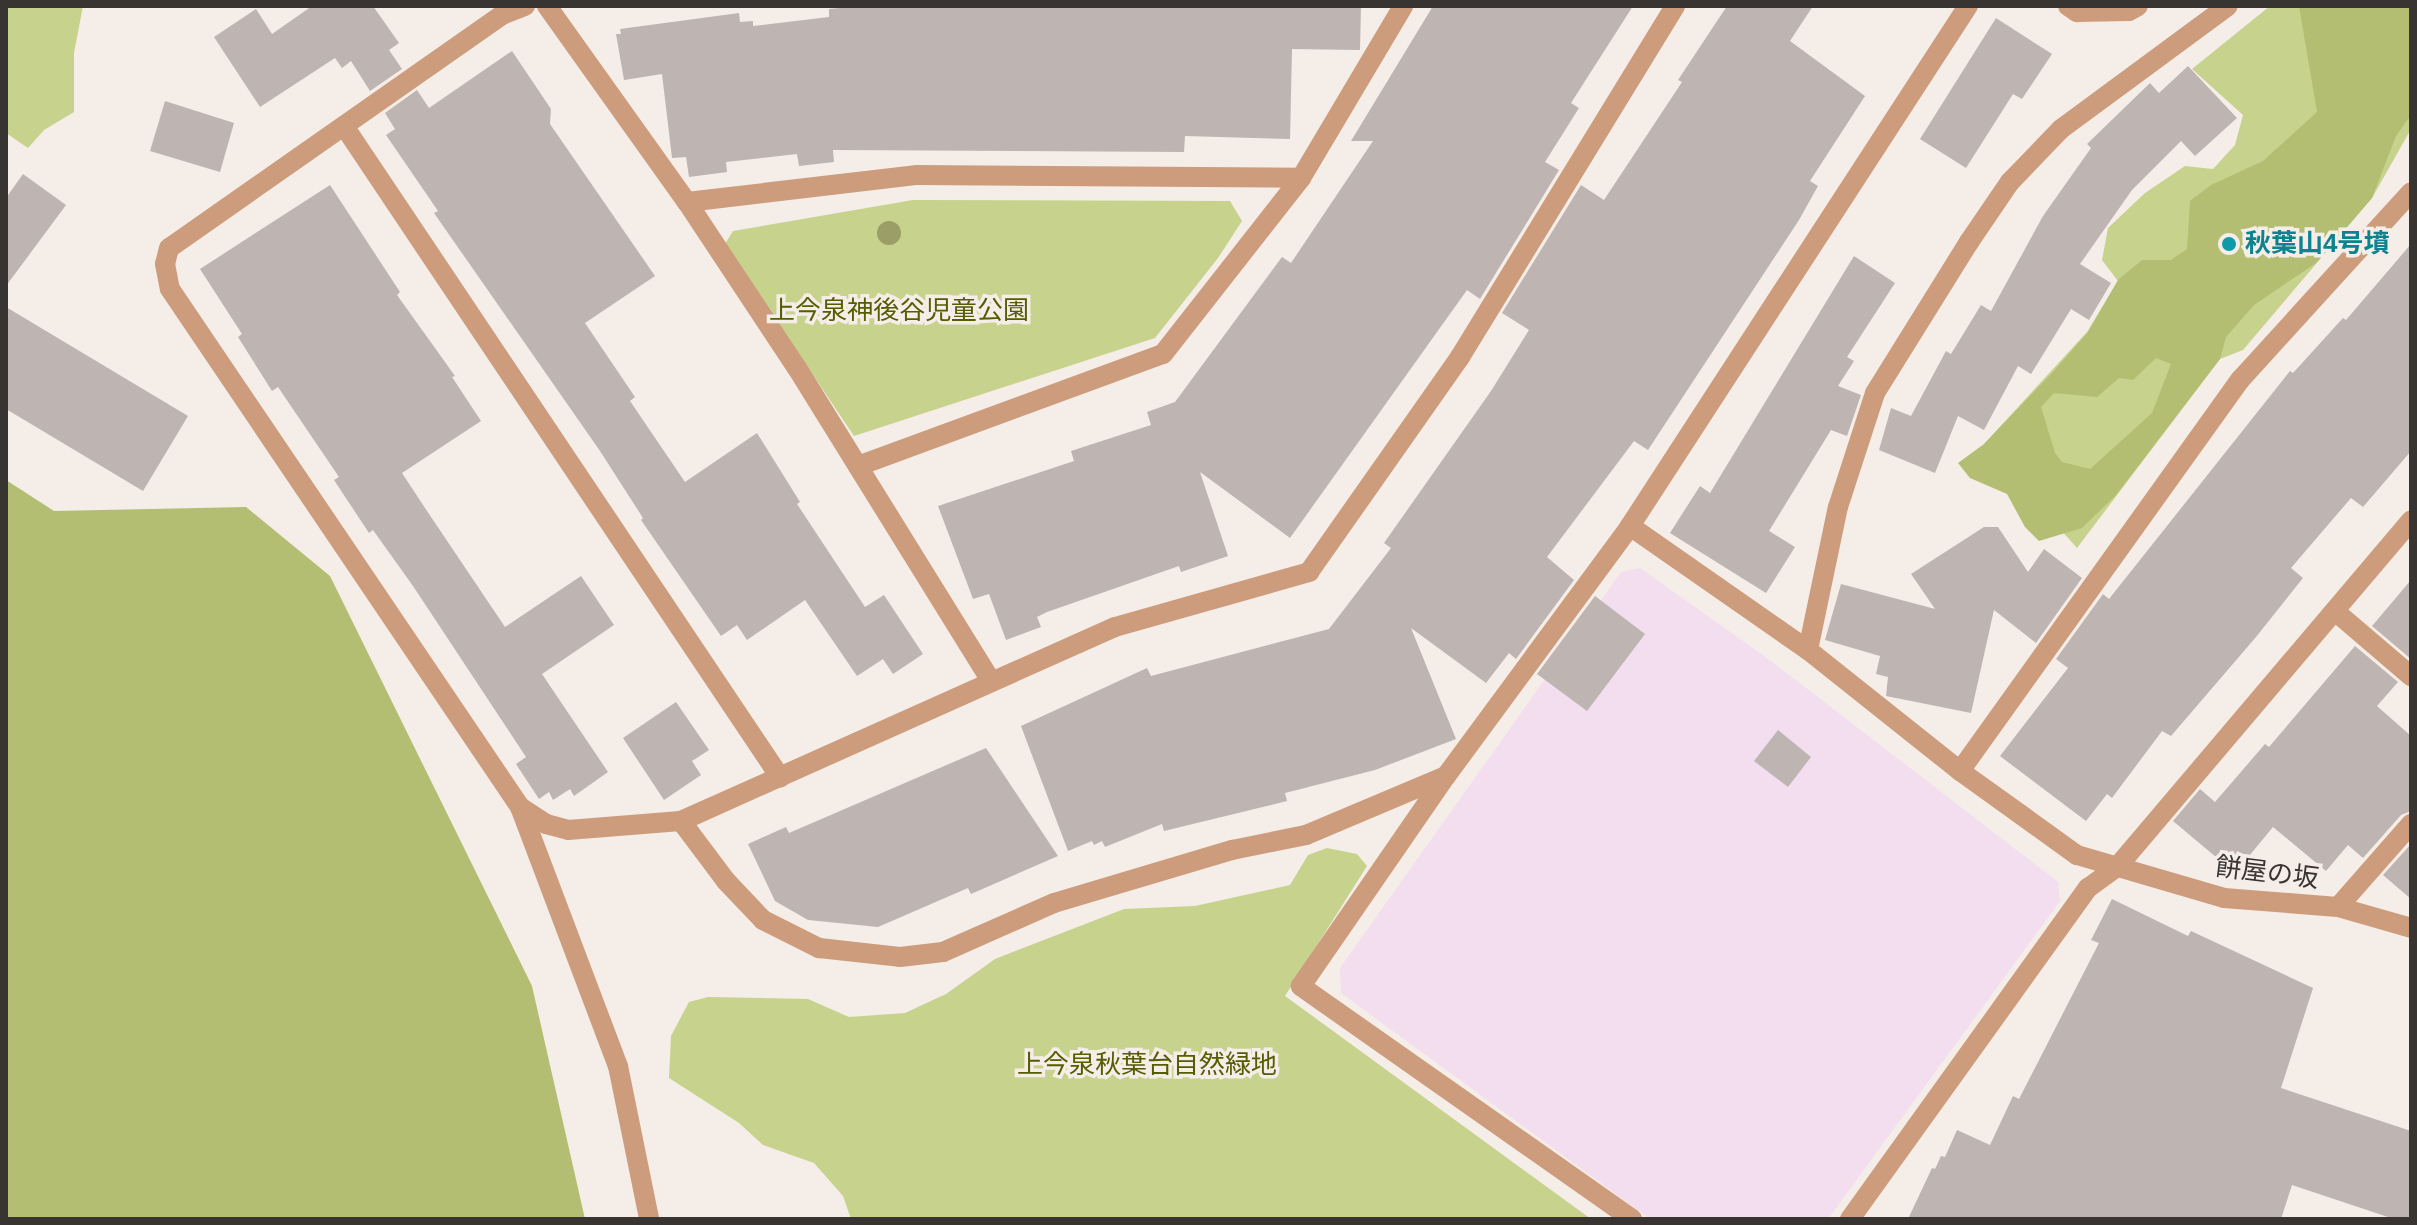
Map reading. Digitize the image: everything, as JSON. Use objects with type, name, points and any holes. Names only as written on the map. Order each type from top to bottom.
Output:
[{"type":"street","points":[[525,6],[502,15],[169,248],[165,264],[170,289],[520,807],[618,1066],[649,1219]]},
{"type":"street","points":[[547,6],[687,202],[858,466],[991,681]]},
{"type":"street","points":[[858,466],[1163,354],[1301,178],[1403,6]]},
{"type":"street","points":[[520,807],[546,824],[568,830],[681,821],[1115,627],[1309,572],[1460,357],[1675,6]]},
{"type":"street","points":[[1632,1219],[1301,986],[1446,776],[1630,526],[1968,6]]},
{"type":"street","points":[[2068,6],[2077,12],[2129,11],[2138,6]]},
{"type":"street","points":[[1808,650],[1838,507],[1875,393],[1969,242],[2010,182],[2061,129],[2228,6]]},
{"type":"street","points":[[344,126],[780,777]]},
{"type":"street","points":[[687,202],[917,175],[1301,178]]},
{"type":"street","points":[[1960,771],[2240,380],[2411,192]]},
{"type":"street","points":[[1850,1219],[2088,888],[2118,866],[2411,520]]},
{"type":"street","name":"餅屋の坂","points":[[1630,526],[1808,650],[1960,771],[2077,855],[2224,898],[2338,907],[2411,928]]},
{"type":"street","points":[[2336,612],[2411,676]]},
{"type":"street","points":[[681,821],[726,881],[763,920],[819,948],[900,957],[943,952],[1054,903],[1232,850],[1306,835],[1446,776]]},
{"type":"street","points":[[2338,907],[2411,824]]},
{"type":"shaded area","points":[[1640,568],[1771,661],[2058,882],[2060,901],[1828,1219],[1650,1219],[1341,993],[1340,968],[1621,572]]},
{"type":"green space","points":[[6,6],[83,6],[74,53],[74,112],[44,130],[28,148],[6,133]]},
{"type":"green space","points":[[2270,6],[2411,6],[2411,129],[2372,198],[2243,350],[2220,359],[2077,548],[1984,444],[2087,332],[2118,281],[2102,260],[2108,228],[2145,193],[2185,166],[2213,169],[2235,145],[2243,115],[2192,69]]},
{"type":"green space","points":[[2299,6],[2411,6],[2411,115],[2396,136],[2372,198],[2316,263],[2254,305],[2226,337],[2220,359],[2116,495],[2082,528],[2039,541],[2025,527],[2007,494],[1970,478],[1958,463],[1984,444],[2088,332],[2118,280],[2142,260],[2171,260],[2187,249],[2190,201],[2211,185],[2263,161],[2317,112]],"holes":[[[2156,358],[2171,364],[2152,413],[2090,469],[2062,462],[2055,453],[2041,407],[2054,393],[2097,397],[2119,378],[2133,380]]]},
{"type":"green space","name":"上今泉神後谷児童公園","points":[[913,200],[1230,201],[1242,221],[1218,258],[1155,338],[854,436],[725,244],[733,231]]},
{"type":"green space","points":[[6,480],[54,511],[246,507],[330,576],[532,986],[585,1219],[6,1219]]},
{"type":"green space","name":"上今泉秋葉台自然緑地","points":[[1327,848],[1357,854],[1367,866],[1285,996],[1591,1219],[851,1219],[843,1196],[814,1163],[763,1145],[739,1123],[669,1078],[671,1036],[689,1002],[708,997],[808,999],[849,1017],[905,1013],[946,994],[995,959],[1124,909],[1195,906],[1290,885],[1308,855]]},
{"type":"building","points":[[312,6],[373,6],[399,43],[389,50],[402,69],[370,91],[351,61],[342,68],[335,58],[260,107],[214,37],[256,9],[272,34]]},
{"type":"building","points":[[862,6],[1361,6],[1360,50],[1292,49],[1290,139],[1185,136],[1184,152],[833,150],[834,162],[799,166],[797,154],[726,162],[727,172],[689,177],[686,157],[672,158],[662,74],[624,80],[616,34],[621,34],[620,29],[739,13],[740,22],[753,21],[753,26],[829,17],[829,9]]},
{"type":"building","points":[[1433,6],[1633,6],[1571,103],[1579,108],[1545,162],[1559,170],[1480,299],[1467,290],[1290,538],[1200,472],[1228,556],[1181,572],[1179,566],[1047,612],[1037,617],[1041,627],[1006,640],[989,594],[973,599],[938,506],[1074,461],[1071,451],[1151,425],[1147,412],[1175,402],[1282,257],[1291,263],[1373,141],[1351,141]]},
{"type":"building","points":[[1727,6],[1813,6],[1790,41],[1865,96],[1810,181],[1818,186],[1799,220],[1648,450],[1634,441],[1547,557],[1574,580],[1516,659],[1509,653],[1486,683],[1411,628],[1456,739],[1375,770],[1285,793],[1287,801],[1164,831],[1162,824],[1105,847],[1102,841],[1094,845],[1092,841],[1068,851],[1021,726],[1147,668],[1151,676],[1329,629],[1391,548],[1384,543],[1491,391],[1529,330],[1502,313],[1581,185],[1604,200],[1682,82],[1678,80]]},
{"type":"building","points":[[1996,18],[2052,54],[2022,99],[2013,94],[1966,168],[1920,139]]},
{"type":"building","points":[[512,51],[551,109],[550,124],[655,276],[585,323],[635,397],[630,401],[685,482],[757,433],[800,502],[797,504],[865,607],[884,595],[923,654],[893,674],[883,659],[857,676],[805,600],[747,640],[737,625],[721,636],[641,520],[643,518],[600,451],[434,213],[438,211],[386,135],[395,129],[385,113],[417,90],[429,108]]},
{"type":"building","points":[[2188,66],[2237,118],[2195,156],[2181,141],[2132,190],[2080,264],[2111,283],[2089,320],[2071,309],[2031,374],[2018,366],[1984,430],[1958,416],[1935,473],[1879,450],[1891,408],[1911,416],[1946,351],[1951,354],[1981,305],[1991,311],[2043,216],[2091,148],[2087,144],[2150,83],[2159,93]]},
{"type":"building","points":[[165,101],[234,123],[220,172],[150,151]]},
{"type":"building","points":[[23,174],[66,205],[6,286],[6,198]]},
{"type":"building","points":[[330,185],[400,292],[397,295],[455,376],[452,377],[481,421],[402,473],[505,627],[581,576],[614,625],[542,674],[608,772],[574,796],[570,789],[553,800],[549,792],[539,799],[516,764],[526,757],[413,586],[373,530],[369,533],[334,480],[339,477],[278,387],[272,391],[238,337],[242,334],[200,269]]},
{"type":"building","points":[[2411,244],[2411,451],[2363,507],[2351,498],[2291,568],[2303,578],[2256,637],[2171,736],[2162,731],[2112,798],[2107,794],[2086,821],[2000,756],[2068,668],[2056,659],[2103,594],[2109,599],[2290,371],[2293,373],[2343,318],[2346,320]]},
{"type":"building","points":[[1854,256],[1895,283],[1847,357],[1854,361],[1838,386],[1861,395],[1847,436],[1831,430],[1769,531],[1795,547],[1766,593],[1670,533],[1700,486],[1710,493]]},
{"type":"building","points":[[6,307],[188,416],[143,491],[6,409]]},
{"type":"building","points":[[1984,527],[1998,527],[2028,572],[2044,549],[2082,578],[2036,643],[1994,610],[1971,713],[1886,696],[1888,677],[1876,674],[1880,656],[1825,640],[1841,584],[1935,609],[1911,574]]},
{"type":"building","points":[[2411,580],[2411,659],[2372,626]]},
{"type":"building","points":[[1595,596],[1645,634],[1587,711],[1537,674]]},
{"type":"building","points":[[2355,646],[2398,682],[2377,706],[2411,736],[2411,811],[2401,815],[2363,858],[2348,845],[2326,871],[2273,827],[2235,873],[2173,821],[2200,789],[2215,802],[2265,744],[2269,747]]},
{"type":"building","points":[[676,702],[709,750],[692,761],[701,775],[664,800],[623,738]]},
{"type":"building","points":[[1778,730],[1811,757],[1788,787],[1754,761]]},
{"type":"building","points":[[986,748],[1058,856],[971,894],[968,888],[878,927],[808,920],[775,901],[748,844],[786,827],[789,833]]},
{"type":"building","points":[[2411,844],[2411,899],[2383,875]]},
{"type":"building","points":[[2112,899],[2188,936],[2191,931],[2313,988],[2281,1088],[2411,1131],[2411,1219],[2394,1219],[2292,1185],[2281,1219],[1908,1219],[1932,1168],[1935,1169],[1941,1156],[1945,1157],[1957,1130],[1990,1145],[2013,1096],[2019,1099],[2099,943],[2091,940]]},
{"type":"place","name":"秋葉山4号墳","points":[[2229,244]]}]
